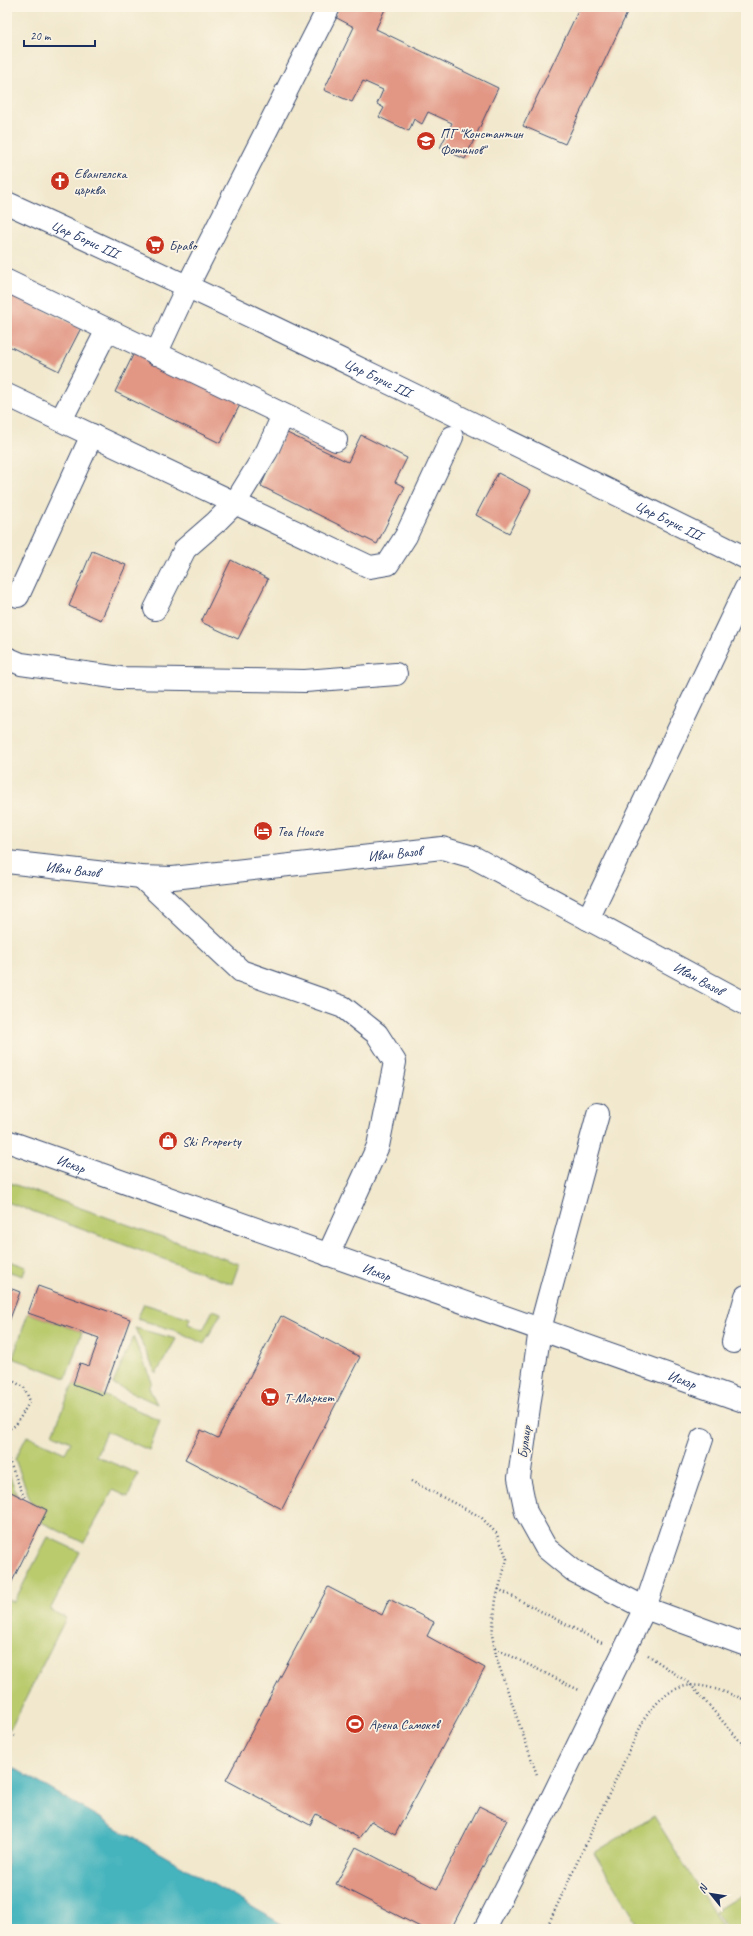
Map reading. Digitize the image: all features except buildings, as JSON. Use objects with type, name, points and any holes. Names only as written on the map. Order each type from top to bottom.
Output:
[{"type":"street","points":[[156,354],[188,285],[329,7]]},
{"type":"street","name":"Цар Борис III","points":[[7,203],[188,285],[415,394],[746,558]]},
{"type":"street","points":[[7,281],[336,440]]},
{"type":"street","points":[[61,420],[107,330]]},
{"type":"street","points":[[7,395],[370,568],[388,564],[406,536],[452,437]]},
{"type":"street","points":[[155,609],[185,549],[235,503],[268,451],[283,415]]},
{"type":"street","points":[[18,596],[92,435]]},
{"type":"street","points":[[588,919],[746,588]]},
{"type":"street","points":[[7,658],[22,664],[120,678],[305,681],[396,674]]},
{"type":"street","name":"Иван Вазов","points":[[7,862],[141,877],[173,878],[442,848],[473,857],[746,1004]]},
{"type":"street","points":[[141,877],[241,972],[343,1007],[377,1034],[396,1062],[378,1146],[328,1255]]},
{"type":"street","name":"Булаир","points":[[598,1114],[540,1330],[519,1478],[526,1512],[546,1548],[574,1571],[645,1608],[746,1645]]},
{"type":"street","name":"Искър","points":[[7,1142],[746,1402]]},
{"type":"street","points":[[732,1342],[746,1296]]},
{"type":"street","points":[[485,1929],[548,1806],[645,1608],[702,1439]]},
{"type":"path","points":[[7,1378],[24,1387],[30,1401],[16,1425],[7,1430]]},
{"type":"path","points":[[7,1456],[25,1499]]},
{"type":"path","points":[[411,1481],[481,1517],[496,1533],[507,1560],[498,1589],[492,1635],[497,1660],[548,1806]]},
{"type":"path","points":[[498,1589],[625,1648],[690,1684],[746,1748]]},
{"type":"path","points":[[495,1648],[599,1700]]},
{"type":"path","points":[[546,1929],[644,1719],[655,1704],[671,1691],[690,1684],[710,1686],[746,1700]]},
{"type":"path","points":[[7,1735],[15,1736]]},
{"type":"green space","points":[[7,1182],[239,1264],[232,1284],[7,1202]]},
{"type":"green space","points":[[7,1260],[26,1267],[23,1276],[7,1271]]},
{"type":"green space","points":[[144,1304],[190,1318],[188,1324],[203,1330],[213,1310],[221,1313],[204,1344],[177,1331],[137,1319]]},
{"type":"green space","points":[[28,1313],[82,1332],[66,1378],[13,1358]]},
{"type":"green space","points":[[135,1328],[176,1339],[156,1374]]},
{"type":"green space","points":[[133,1337],[152,1382],[149,1388],[157,1404],[113,1384]]},
{"type":"green space","points":[[73,1384],[103,1395],[160,1420],[149,1450],[106,1431],[96,1456],[138,1474],[128,1497],[113,1490],[84,1543],[41,1522],[47,1510],[31,1502],[15,1459],[27,1436],[65,1453],[71,1442],[53,1434]]},
{"type":"green space","points":[[7,1469],[17,1495],[7,1490]]},
{"type":"green space","points":[[48,1537],[80,1552],[50,1610],[66,1618],[11,1728],[7,1729],[7,1599],[14,1602]]},
{"type":"green space","points":[[654,1816],[722,1926],[716,1929],[641,1929],[594,1853]]},
{"type":"green space","points":[[746,1892],[746,1929],[727,1929],[715,1911]]},
{"type":"water","points":[[7,1764],[290,1929],[7,1929]]},
{"type":"place","name":"ПГ \"Константин Фотинов\"","points":[[426,141]]},
{"type":"place","name":"Евангелска църква","points":[[60,181]]},
{"type":"place","name":"Браво","points":[[155,245]]},
{"type":"place","name":"Tea House","points":[[263,831]]},
{"type":"place","name":"Ski Property","points":[[168,1141]]},
{"type":"place","name":"Т-Маркет","points":[[270,1397]]},
{"type":"place","name":"Арена Самоков","points":[[355,1724]]}]
